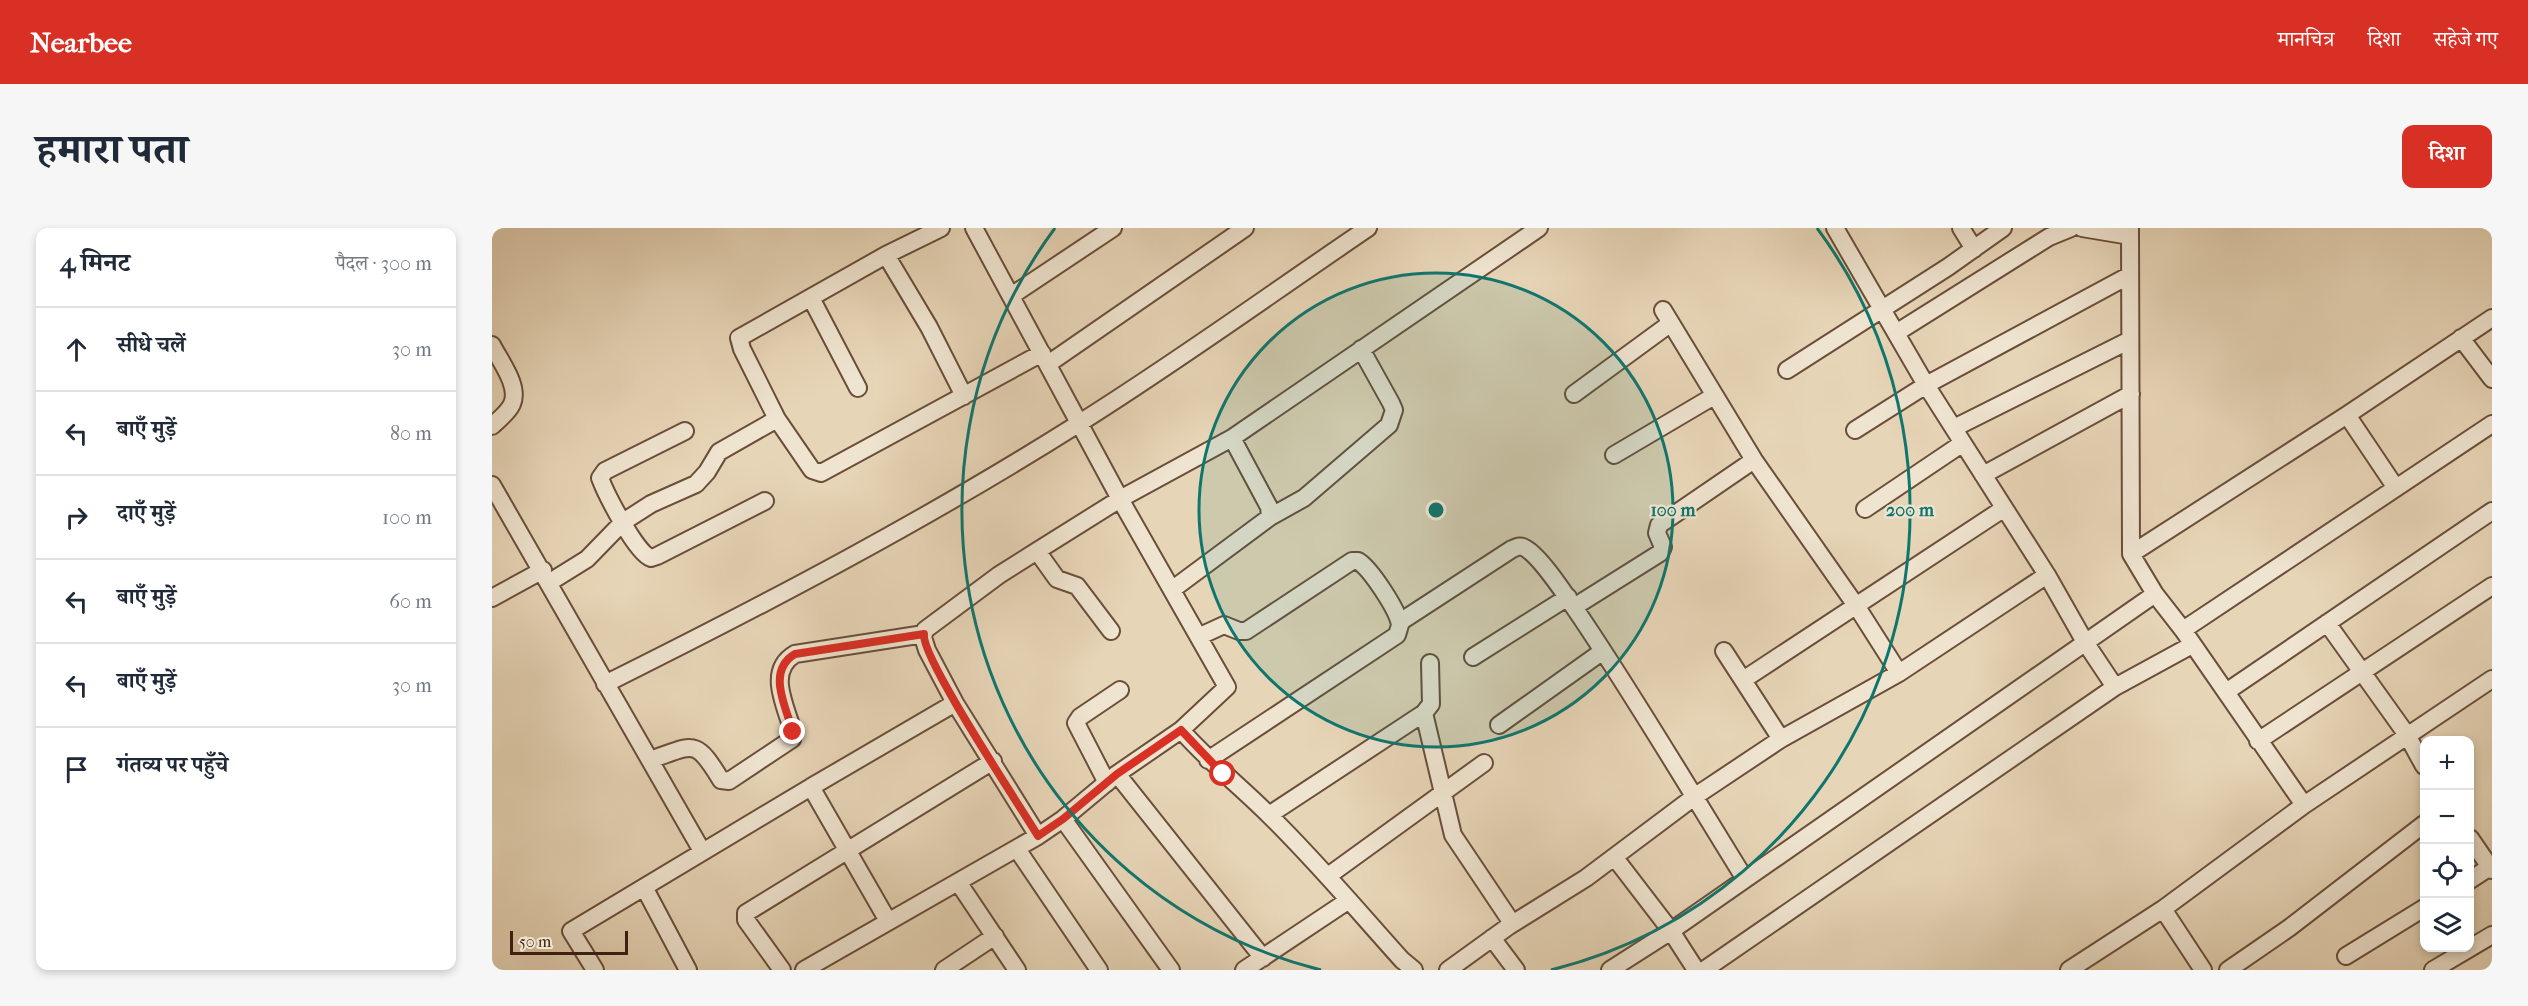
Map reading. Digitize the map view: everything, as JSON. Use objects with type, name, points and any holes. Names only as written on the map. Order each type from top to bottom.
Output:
[{"type":"street","points":[[941,228],[886,255],[739,338],[742,349],[777,419],[812,470],[822,473],[964,396],[1045,358],[1245,228]]},
{"type":"street","points":[[804,970],[1038,836],[1063,819],[1112,778],[1181,730],[1227,687],[1173,589],[1119,499],[974,228]]},
{"type":"street","points":[[1011,296],[1113,228]]},
{"type":"street","points":[[605,684],[831,570],[933,512],[1079,423],[1368,228]]},
{"type":"street","points":[[1038,836],[955,703],[927,650],[924,634],[929,625],[999,575],[1119,499],[1232,438],[1360,350],[1517,234],[1539,228]]},
{"type":"street","points":[[1835,228],[1926,386],[2047,575],[2085,642],[2115,687]]},
{"type":"street","points":[[1961,228],[1974,249]]},
{"type":"street","points":[[1787,370],[2003,228]]},
{"type":"street","points":[[1896,333],[2049,237],[2071,228]]},
{"type":"street","points":[[2082,228],[2130,232],[2131,554],[2155,594],[2183,630],[2304,805]]},
{"type":"street","points":[[886,255],[929,327],[964,396]]},
{"type":"street","points":[[1855,430],[1926,386],[2130,275]]},
{"type":"street","points":[[811,298],[858,388]]},
{"type":"street","points":[[1575,394],[1667,317],[1754,460],[1857,607],[1899,673]]},
{"type":"street","points":[[2131,554],[2347,415],[2492,318]]},
{"type":"street","points":[[2461,338],[2492,380]]},
{"type":"street","points":[[1954,428],[2130,340]]},
{"type":"street","points":[[492,345],[513,385],[514,397],[507,411],[494,422]]},
{"type":"street","points":[[1173,589],[1270,517],[1304,498],[1389,425],[1393,418],[1392,403],[1360,350]]},
{"type":"street","points":[[1983,475],[2131,394]]},
{"type":"street","points":[[1614,455],[1714,396]]},
{"type":"street","points":[[2347,415],[2397,488]]},
{"type":"street","points":[[492,598],[587,559],[623,522],[651,504],[696,484],[707,472],[719,452],[777,419]]},
{"type":"street","points":[[2183,630],[2492,424]]},
{"type":"street","points":[[685,431],[602,474],[601,481],[623,522],[645,555],[651,558],[765,501]]},
{"type":"street","points":[[1232,438],[1269,507],[1270,517]]},
{"type":"street","points":[[1865,509],[1963,443]]},
{"type":"street","points":[[1473,657],[1660,553],[1663,547],[1657,533],[1659,525],[1754,460]]},
{"type":"street","points":[[492,485],[702,851]]},
{"type":"street","points":[[1743,680],[2003,509]]},
{"type":"street","points":[[2226,692],[2492,511]]},
{"type":"street","points":[[1400,622],[1520,546],[1534,555],[1571,602],[1604,651],[1745,879]]},
{"type":"street","points":[[1037,551],[1057,579],[1077,585],[1111,631]]},
{"type":"street","points":[[1200,636],[1224,625],[1239,631],[1246,631],[1352,561],[1358,561],[1365,566],[1393,607],[1400,622],[1397,635],[1208,760]]},
{"type":"street","points":[[1448,970],[1512,923],[1615,858],[1694,797],[1781,739],[1899,673],[2047,575]]},
{"type":"street","points":[[2258,741],[2492,586]]},
{"type":"street","points":[[1611,970],[1671,931],[2155,594]]},
{"type":"street","points":[[2327,622],[2407,735],[2420,759]]},
{"type":"street","points":[[650,760],[686,748],[698,748],[707,756],[721,780],[729,781],[792,739],[793,732],[778,680],[783,664],[788,658],[795,654],[924,634]]},
{"type":"street","points":[[1704,970],[2115,687],[2192,645]]},
{"type":"street","points":[[1499,725],[1604,651]]},
{"type":"street","points":[[1724,651],[1781,739]]},
{"type":"street","points":[[1269,815],[1424,713],[1431,704],[1430,663]]},
{"type":"street","points":[[2074,969],[2163,909],[2304,805],[2492,679]]},
{"type":"street","points":[[1120,690],[1080,717],[1076,723],[1112,778],[1263,958]]},
{"type":"street","points":[[595,970],[571,931],[702,851],[955,703]]},
{"type":"street","points":[[1424,713],[1453,835],[1512,923]]},
{"type":"street","points":[[1181,730],[1208,760],[1269,815],[1328,876],[1408,965],[1387,970]]},
{"type":"street","points":[[782,970],[746,920],[746,913],[993,761]]},
{"type":"street","points":[[1328,876],[1484,763]]},
{"type":"street","points":[[811,787],[888,921]]},
{"type":"street","points":[[1063,819],[1171,970]]},
{"type":"street","points":[[2228,970],[2289,928],[2420,827]]},
{"type":"street","points":[[2473,844],[2491,869],[2474,878]]},
{"type":"street","points":[[1017,849],[1100,970]]},
{"type":"street","points":[[1615,858],[1671,931],[1696,970]]},
{"type":"street","points":[[958,882],[1017,970]]},
{"type":"street","points":[[644,887],[688,970]]},
{"type":"street","points":[[1244,970],[1349,900]]},
{"type":"street","points":[[2163,909],[2203,970]]},
{"type":"street","points":[[2346,956],[2420,910]]},
{"type":"street","points":[[2433,970],[2492,934]]},
{"type":"street","points":[[944,970],[995,936]]},
{"type":"street","points":[[1492,938],[1516,970]]},
{"type":"route","points":[[793,732],[778,680],[783,664],[788,658],[795,654],[924,634],[927,650],[955,703],[1038,836],[1063,819],[1117,774],[1181,730],[1223,774]]}]
